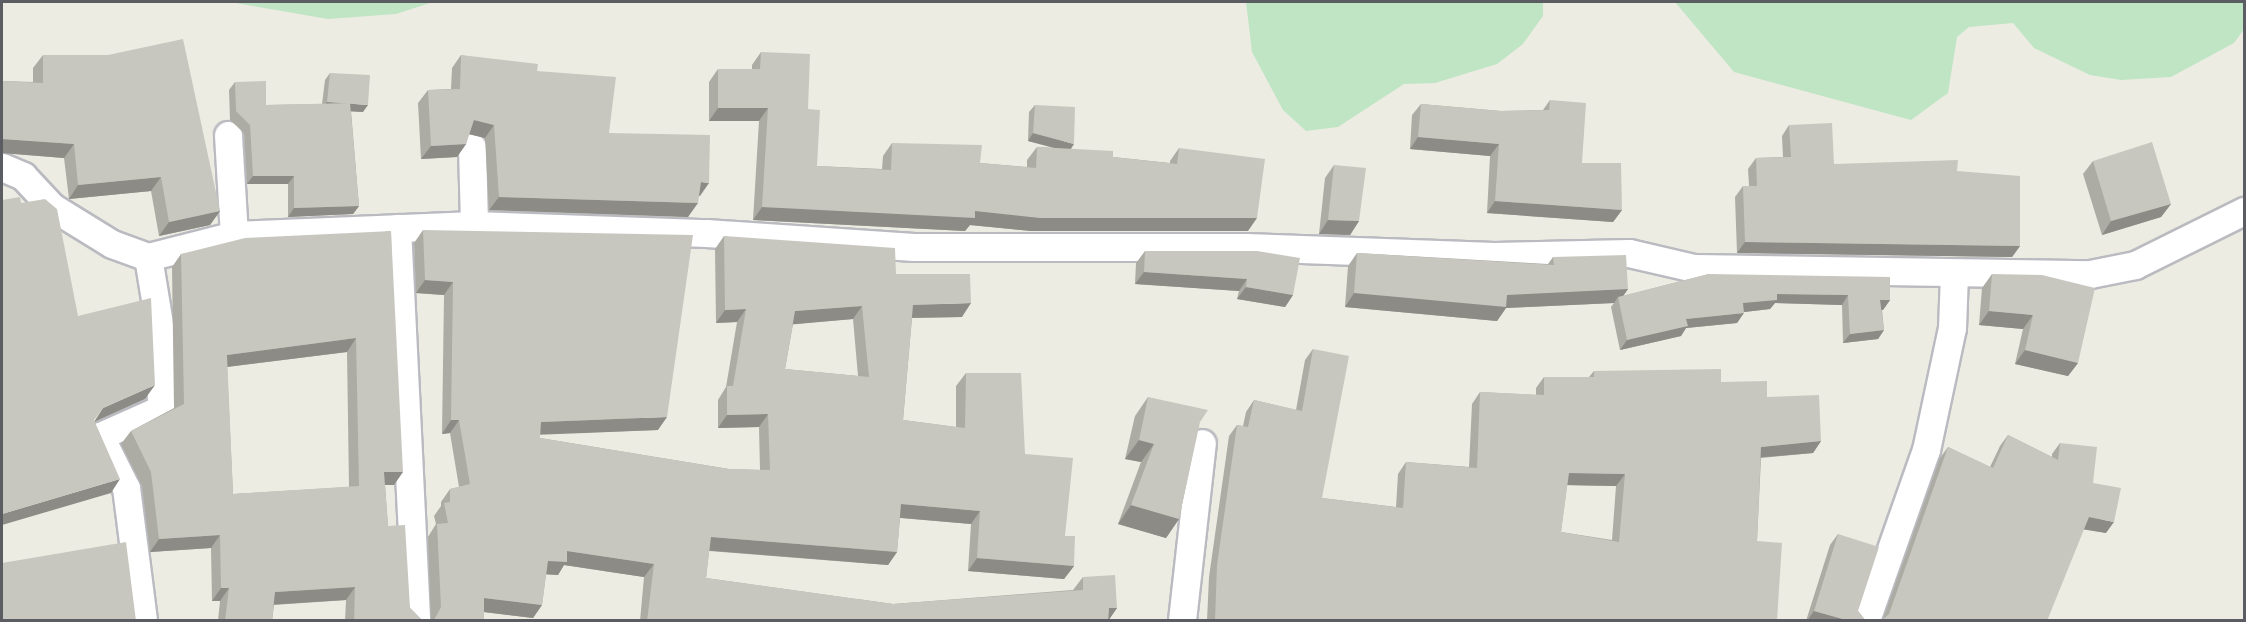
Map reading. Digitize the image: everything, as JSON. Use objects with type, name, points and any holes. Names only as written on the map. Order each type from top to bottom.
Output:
[{"type":"street","points":[[228,135],[234,235]]},
{"type":"street","points":[[472,147],[474,225]]},
{"type":"street","points":[[2,167],[23,176],[52,207],[102,238],[148,257],[234,235],[474,225],[914,247],[1246,248],[1494,256],[1629,253],[1694,268],[1954,273],[2109,272],[2244,211]]},
{"type":"street","points":[[398,228],[416,621]]},
{"type":"street","points":[[143,621],[126,488],[100,436],[156,416],[161,409],[160,330],[148,257]]},
{"type":"street","points":[[1866,621],[1926,450],[1952,328],[1954,273]]},
{"type":"street","points":[[1182,621],[1202,443]]},
{"type":"green space","points":[[230,2],[433,2],[396,14],[328,19]]},
{"type":"green space","points":[[1246,2],[1543,2],[1543,16],[1523,44],[1497,64],[1435,83],[1404,84],[1338,127],[1306,131],[1283,110],[1252,52]]},
{"type":"green space","points":[[1675,2],[2244,2],[2244,29],[2234,43],[2171,77],[2121,80],[2090,75],[2034,48],[2013,23],[1969,27],[1957,37],[1948,93],[1911,120],[1734,72]]},
{"type":"building","points":[[183,39],[220,211],[169,222],[161,177],[78,185],[74,144],[2,139],[2,81],[43,83],[43,55],[108,55]]},
{"type":"building","points":[[761,52],[810,54],[808,109],[820,110],[817,166],[891,170],[892,143],[982,145],[980,163],[1036,168],[1037,147],[1113,151],[1113,157],[1177,164],[1179,148],[1265,159],[1257,218],[1040,218],[975,211],[975,218],[762,207],[768,108],[718,108],[718,69],[760,69]]},
{"type":"building","points":[[461,55],[538,64],[537,71],[616,77],[609,133],[710,135],[709,183],[701,182],[698,203],[499,197],[494,125],[474,120],[466,144],[431,146],[428,90],[460,89]]},
{"type":"building","points":[[330,73],[370,75],[368,105],[327,102]]},
{"type":"building","points":[[266,81],[266,105],[350,103],[359,206],[294,208],[294,176],[253,176],[250,125],[236,111],[235,82]]},
{"type":"building","points":[[1550,100],[1586,103],[1582,163],[1621,163],[1622,210],[1495,201],[1499,144],[1418,137],[1421,104],[1501,111],[1549,110]]},
{"type":"building","points":[[1035,105],[1075,107],[1074,144],[1033,133]]},
{"type":"building","points":[[1832,123],[1834,164],[1958,160],[1957,171],[2020,176],[2020,246],[1745,242],[1743,186],[1757,186],[1756,158],[1791,157],[1789,125]]},
{"type":"building","points":[[2152,142],[2171,204],[2111,221],[2093,161]]},
{"type":"building","points":[[1334,165],[1366,168],[1359,221],[1328,220]]},
{"type":"building","points":[[20,197],[21,203],[45,199],[57,209],[78,316],[151,298],[155,385],[103,408],[94,420],[120,479],[2,514],[2,200]]},
{"type":"building","points":[[423,230],[693,235],[667,417],[541,422],[540,438],[729,469],[770,470],[768,414],[727,415],[727,386],[733,386],[746,309],[725,310],[724,236],[895,248],[896,274],[970,274],[971,303],[913,305],[903,420],[965,428],[966,373],[1021,373],[1025,454],[1073,458],[1065,536],[1075,536],[1074,566],[977,558],[980,511],[901,504],[897,552],[711,537],[706,578],[893,604],[1083,590],[1083,577],[1115,575],[1117,608],[1109,608],[1108,621],[647,621],[654,564],[567,551],[567,562],[548,561],[542,605],[484,598],[484,621],[432,621],[441,607],[437,524],[448,523],[444,503],[450,502],[450,489],[470,484],[459,420],[451,420],[453,282],[425,280]],"holes":[[[862,306],[869,377],[785,369],[795,311]]]},
{"type":"building","points":[[391,231],[403,472],[384,472],[388,526],[405,525],[410,608],[423,621],[354,621],[355,587],[275,592],[272,621],[225,621],[229,588],[221,588],[220,535],[159,539],[151,472],[131,431],[184,404],[181,254],[245,238]],"holes":[[[356,338],[359,486],[233,494],[227,355]]]},
{"type":"building","points":[[1145,251],[1257,251],[1300,258],[1293,295],[1246,287],[1247,279],[1144,272]]},
{"type":"building","points":[[1357,253],[1554,265],[1553,257],[1626,255],[1628,289],[1507,295],[1506,307],[1354,293]]},
{"type":"building","points":[[1709,274],[1890,277],[1890,300],[1880,300],[1884,330],[1850,334],[1848,295],[1777,294],[1777,300],[1743,303],[1744,313],[1686,319],[1688,326],[1627,340],[1618,297]]},
{"type":"building","points":[[1992,274],[2042,275],[2095,288],[2078,363],[2025,350],[2033,315],[1989,311]]},
{"type":"building","points":[[1313,349],[1349,356],[1322,498],[1403,508],[1406,462],[1477,468],[1480,392],[1544,395],[1544,377],[1594,377],[1594,371],[1721,369],[1721,382],[1767,381],[1767,397],[1819,395],[1821,441],[1761,447],[1757,541],[1782,543],[1777,621],[1215,621],[1217,565],[1237,425],[1248,427],[1254,400],[1302,411]],"holes":[[[1569,473],[1625,474],[1619,542],[1561,532]]]},
{"type":"building","points":[[1148,397],[1208,410],[1200,422],[1179,519],[1131,505],[1154,444],[1139,440]]},
{"type":"building","points":[[2008,435],[2058,460],[2060,443],[2097,447],[2093,483],[2121,488],[2114,522],[2089,517],[2047,621],[1881,621],[1889,614],[1948,447],[1993,468]]},
{"type":"building","points":[[1838,534],[1879,547],[1858,611],[1866,621],[1850,621],[1814,611]]},
{"type":"building","points":[[126,542],[136,621],[2,621],[2,563]]}]
